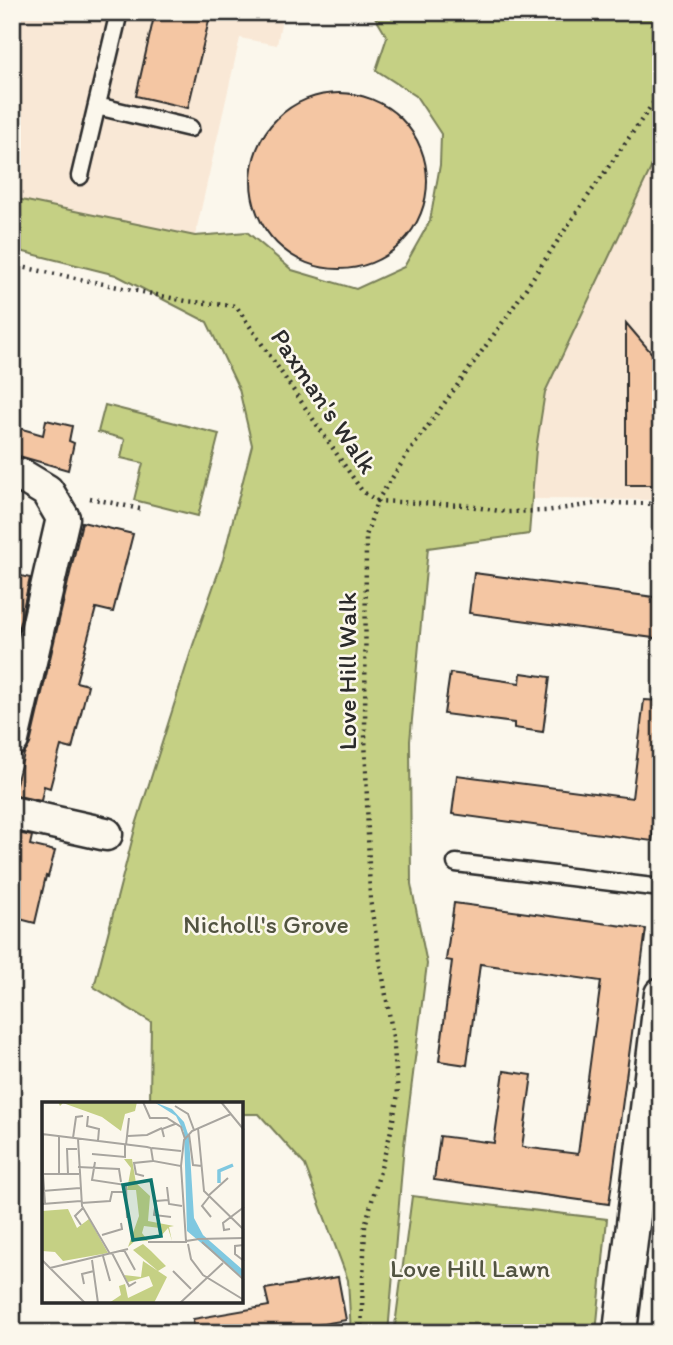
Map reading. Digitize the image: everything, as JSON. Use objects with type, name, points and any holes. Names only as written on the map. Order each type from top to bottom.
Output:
[{"type":"street","points":[[12,474],[22,476],[47,491],[63,518],[12,740]]},
{"type":"street","points":[[12,813],[106,834]]},
{"type":"street","points":[[621,1333],[661,994]]},
{"type":"lane","points":[[80,176],[119,12]]},
{"type":"lane","points":[[97,106],[190,128]]},
{"type":"lane","points":[[456,863],[661,888]]},
{"type":"path","name":"Love Hill Walk","points":[[360,1333],[365,1226],[390,1135],[398,1094],[393,1037],[370,900],[365,735],[366,536],[377,501],[407,455],[508,315],[661,92]]},
{"type":"path","name":"Paxman's Walk","points":[[12,265],[186,301],[236,306],[362,491],[377,501],[463,505],[506,512],[546,511],[600,503],[661,505]]},
{"type":"path","points":[[56,507],[75,495],[140,509]]},
{"type":"shaded area","points":[[12,12],[283,12],[277,45],[240,38],[195,236],[12,198],[12,76],[15,65],[12,64]]},
{"type":"shaded area","points":[[661,147],[661,500],[532,499],[545,392]]},
{"type":"green space","name":"Nicholl's Grove","points":[[372,12],[661,12],[661,147],[545,392],[536,449],[529,534],[428,548],[410,741],[411,884],[427,964],[404,1145],[388,1333],[351,1333],[348,1280],[305,1165],[259,1114],[243,1114],[243,1102],[150,1102],[151,1022],[94,987],[136,825],[223,559],[252,445],[239,389],[207,322],[116,275],[12,249],[12,198],[195,236],[247,232],[292,270],[356,289],[404,267],[430,221],[440,165],[441,134],[416,96],[376,70],[387,37]]},
{"type":"green space","points":[[105,405],[219,434],[198,516],[134,500],[143,463],[121,458],[125,439],[98,432]]},
{"type":"green space","name":"Love Hill Lawn","points":[[412,1196],[607,1219],[596,1333],[394,1333]]},
{"type":"building","points":[[155,12],[211,12],[188,108],[136,96]]},
{"type":"building","points":[[339,93],[373,100],[401,119],[420,147],[427,181],[420,215],[401,243],[373,262],[339,269],[305,262],[277,243],[258,215],[251,181],[258,147],[277,119],[305,100]]},
{"type":"building","points":[[626,323],[661,364],[661,485],[626,485]]},
{"type":"building","points":[[46,420],[72,426],[69,441],[74,443],[68,470],[12,454],[12,426],[43,435]]},
{"type":"building","points":[[82,522],[133,534],[113,612],[96,608],[76,682],[88,685],[72,749],[61,746],[50,788],[44,786],[41,801],[13,795],[24,754],[30,744]]},
{"type":"building","points":[[474,573],[661,598],[661,639],[469,613]]},
{"type":"building","points":[[12,574],[30,578],[12,657]]},
{"type":"building","points":[[450,673],[520,683],[521,673],[550,677],[543,732],[514,728],[514,723],[444,714]]},
{"type":"building","points":[[644,700],[661,701],[661,776],[652,841],[452,814],[457,775],[632,798]]},
{"type":"building","points":[[12,832],[32,836],[30,845],[55,851],[35,923],[12,917]]},
{"type":"building","points":[[454,903],[646,929],[609,1204],[434,1180],[440,1136],[494,1143],[504,1071],[532,1075],[522,1147],[578,1154],[601,981],[480,964],[467,1065],[439,1061],[452,961],[446,960]]},
{"type":"building","points":[[338,1277],[346,1320],[272,1333],[194,1333],[193,1319],[269,1306],[265,1289]]}]
